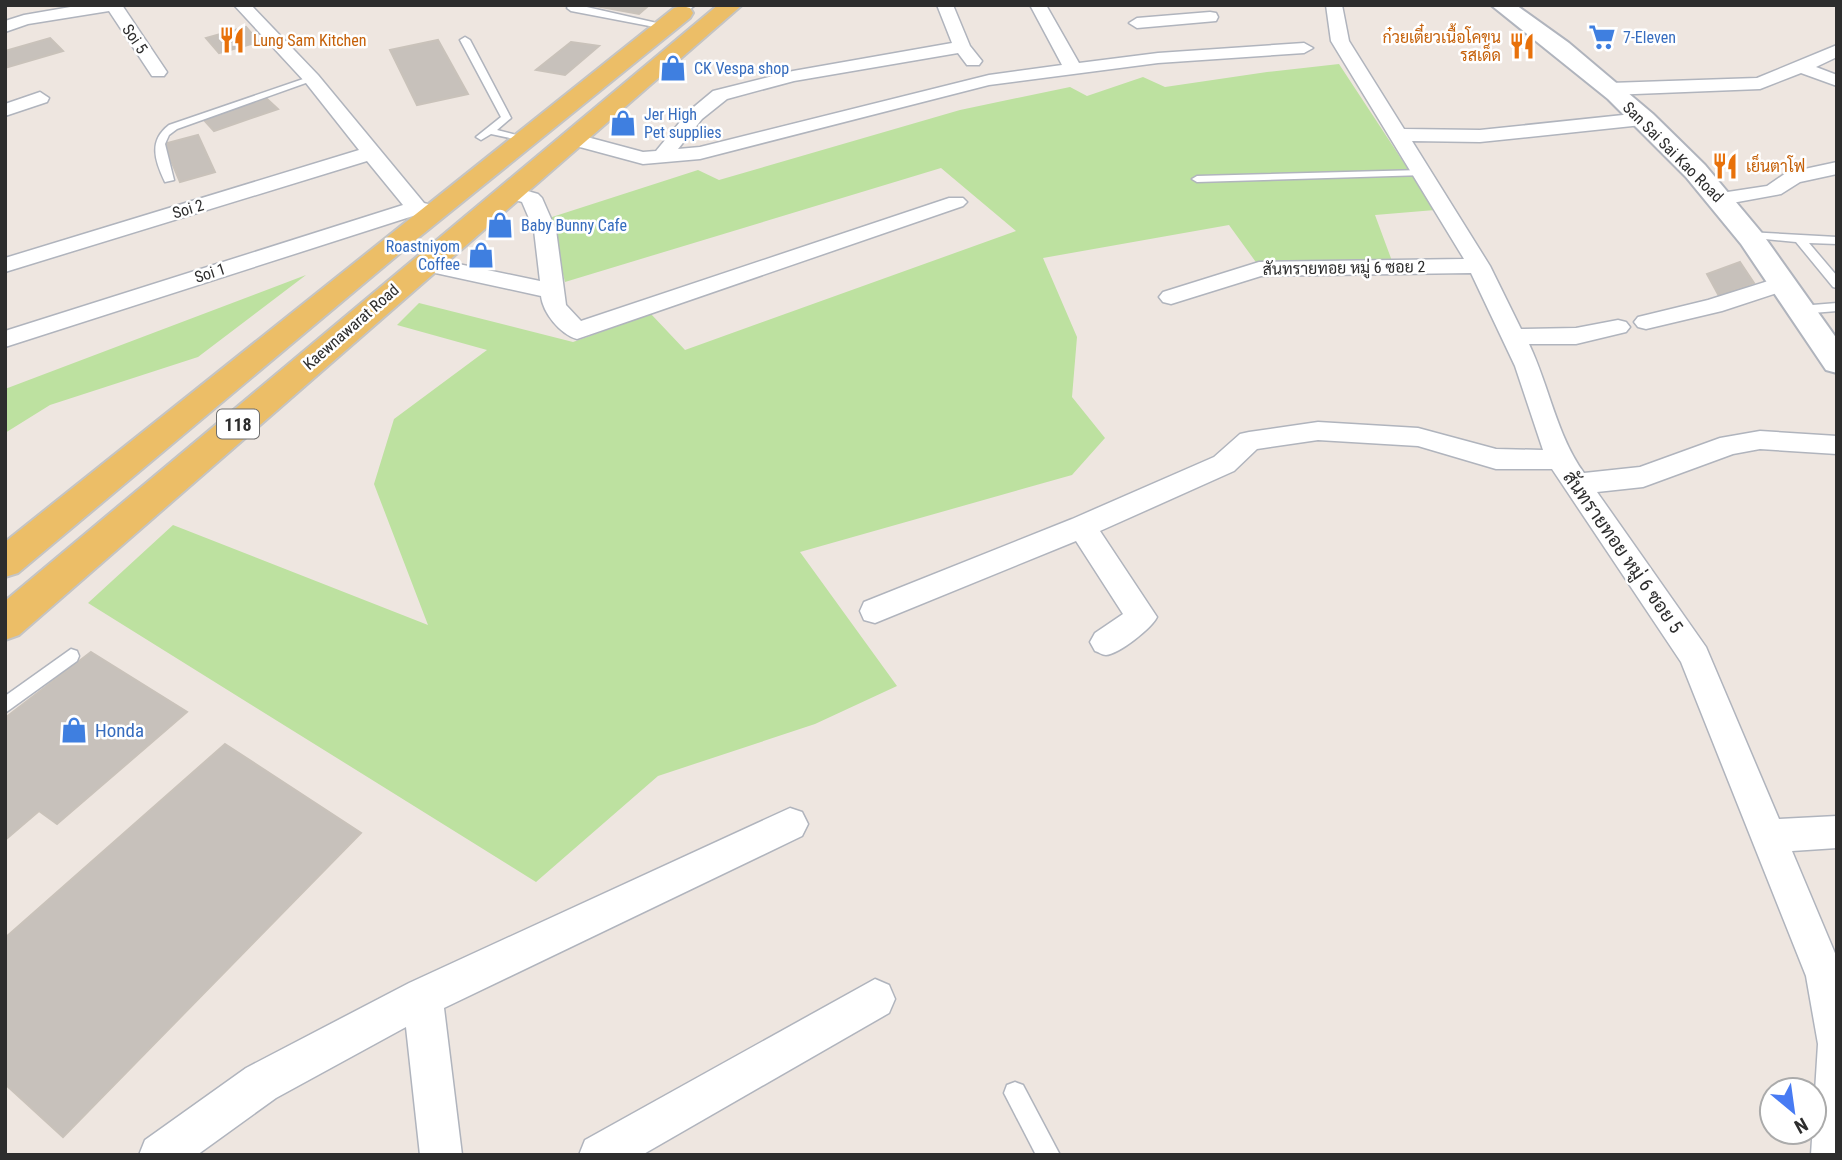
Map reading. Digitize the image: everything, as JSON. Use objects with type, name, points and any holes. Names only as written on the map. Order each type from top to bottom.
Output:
[{"type":"main road","name":"Kaewnawarat Road","points":[[5,624],[731,5]]},
{"type":"main road","name":"San Sai Sai Kao Road","points":[[1502,5],[1610,89],[1677,152],[1721,199],[1837,363]]},
{"type":"main road","name":"Kaewnawarat Road","points":[[5,563],[424,210],[524,140],[688,6]]},
{"type":"street","points":[[5,27],[22,13],[113,5]]},
{"type":"street","name":"Soi 5","points":[[113,5],[158,72]]},
{"type":"street","points":[[242,5],[312,79],[372,153],[424,210]]},
{"type":"street","points":[[959,5],[945,6],[962,47],[989,80]]},
{"type":"street","points":[[1038,5],[1073,68]]},
{"type":"street","points":[[1125,5],[1148,41]]},
{"type":"street","name":"สันทรายทอย หมู่ 6 ซอย 5","points":[[1334,5],[1340,41],[1479,266],[1527,366],[1567,472],[1695,656],[1825,976],[1837,1044],[1832,1155]]},
{"type":"street","points":[[572,139],[631,156],[661,158],[700,153],[989,80],[1073,68],[1210,17]]},
{"type":"street","points":[[1148,41],[1304,48]]},
{"type":"street","points":[[661,158],[683,130],[720,95],[793,76],[962,47]]},
{"type":"street","points":[[1610,89],[1760,83],[1801,68],[1837,50]]},
{"type":"street","points":[[1801,68],[1837,81]]},
{"type":"street","points":[[5,110],[40,98]]},
{"type":"street","points":[[1398,135],[1480,135],[1642,119]]},
{"type":"street","name":"Soi 2","points":[[5,265],[372,153]]},
{"type":"street","points":[[1721,199],[1774,190],[1793,177],[1837,168]]},
{"type":"street","points":[[510,192],[531,198],[545,230],[554,307],[577,331],[956,202]]},
{"type":"street","name":"Soi 1","points":[[5,339],[424,210]]},
{"type":"street","points":[[425,264],[552,291]]},
{"type":"street","name":"สันทรายทอย หมู่ 6 ซอย 2","points":[[1171,298],[1259,269],[1479,266]]},
{"type":"street","points":[[1646,322],[1714,306],[1781,284]]},
{"type":"street","points":[[1513,337],[1576,336],[1618,327]]},
{"type":"street","points":[[875,611],[1082,527],[1224,464],[1249,441],[1318,431],[1418,437],[1455,450],[1567,472],[1643,477],[1729,445],[1760,440],[1837,445]]},
{"type":"street","points":[[1082,527],[1142,617],[1106,642]]},
{"type":"street","points":[[160,1155],[261,1083],[423,998],[790,824]]},
{"type":"street","points":[[1768,835],[1837,832]]},
{"type":"street","points":[[423,998],[441,1155]]},
{"type":"street","points":[[600,1155],[875,999]]},
{"type":"lane","points":[[574,5],[571,8],[665,26]]},
{"type":"lane","points":[[464,40],[506,118],[486,134],[524,140]]},
{"type":"lane","points":[[169,180],[158,145],[161,134],[192,120],[312,79]]},
{"type":"lane","points":[[1197,179],[1420,173]]},
{"type":"lane","points":[[1748,235],[1837,242]]},
{"type":"lane","points":[[1800,239],[1837,284]]},
{"type":"lane","points":[[1800,310],[1837,307]]},
{"type":"lane","points":[[5,706],[71,656]]},
{"type":"lane","points":[[1014,1093],[1049,1155]]},
{"type":"green space","points":[[1339,64],[1435,210],[1375,215],[1392,261],[1258,265],[1229,225],[1043,258],[1077,337],[1072,397],[1105,438],[1072,475],[800,552],[897,686],[815,724],[658,776],[536,882],[88,603],[173,525],[428,625],[374,484],[394,419],[487,350],[397,325],[419,303],[573,342],[651,314],[685,350],[1016,231],[941,168],[565,282],[549,218],[698,170],[719,180],[960,110],[1070,87],[1087,96],[1143,77],[1165,87]]},
{"type":"green space","points":[[306,275],[198,357],[50,405],[5,433],[5,389]]},
{"type":"building","points":[[590,5],[643,5],[648,6],[639,14]]},
{"type":"building","name":"Lung Sam Kitchen","points":[[246,27],[259,42],[219,53],[206,38]]},
{"type":"building","points":[[50,38],[63,51],[5,68],[5,51]]},
{"type":"building","points":[[438,40],[468,94],[417,105],[390,50]]},
{"type":"building","points":[[571,42],[599,46],[565,75],[536,70]]},
{"type":"building","points":[[266,98],[278,109],[214,131],[203,119]]},
{"type":"building","points":[[198,135],[215,172],[180,182],[164,144]]},
{"type":"building","points":[[1740,262],[1754,283],[1719,296],[1707,274]]},
{"type":"building","points":[[91,652],[187,712],[57,824],[39,811],[5,840],[5,718]]},
{"type":"building","points":[[225,744],[361,833],[63,1137],[5,1084],[5,938]]},
{"type":"place","name":"7-Eleven","points":[[1602,37]]},
{"type":"place","name":"Lung Sam Kitchen","points":[[232,40]]},
{"type":"place","name":"ก๋วยเตี๋ยวเนื้อโคขุน รสเด็ด","points":[[1522,46]]},
{"type":"place","name":"CK Vespa shop","points":[[673,68]]},
{"type":"place","name":"Jer High Pet supplies","points":[[623,123]]},
{"type":"place","name":"เย็นตาโฟ","points":[[1725,166]]},
{"type":"place","name":"Baby Bunny Cafe","points":[[500,225]]},
{"type":"place","name":"Roastniyom Coffee","points":[[481,255]]},
{"type":"place","name":"Honda","points":[[74,730]]}]
